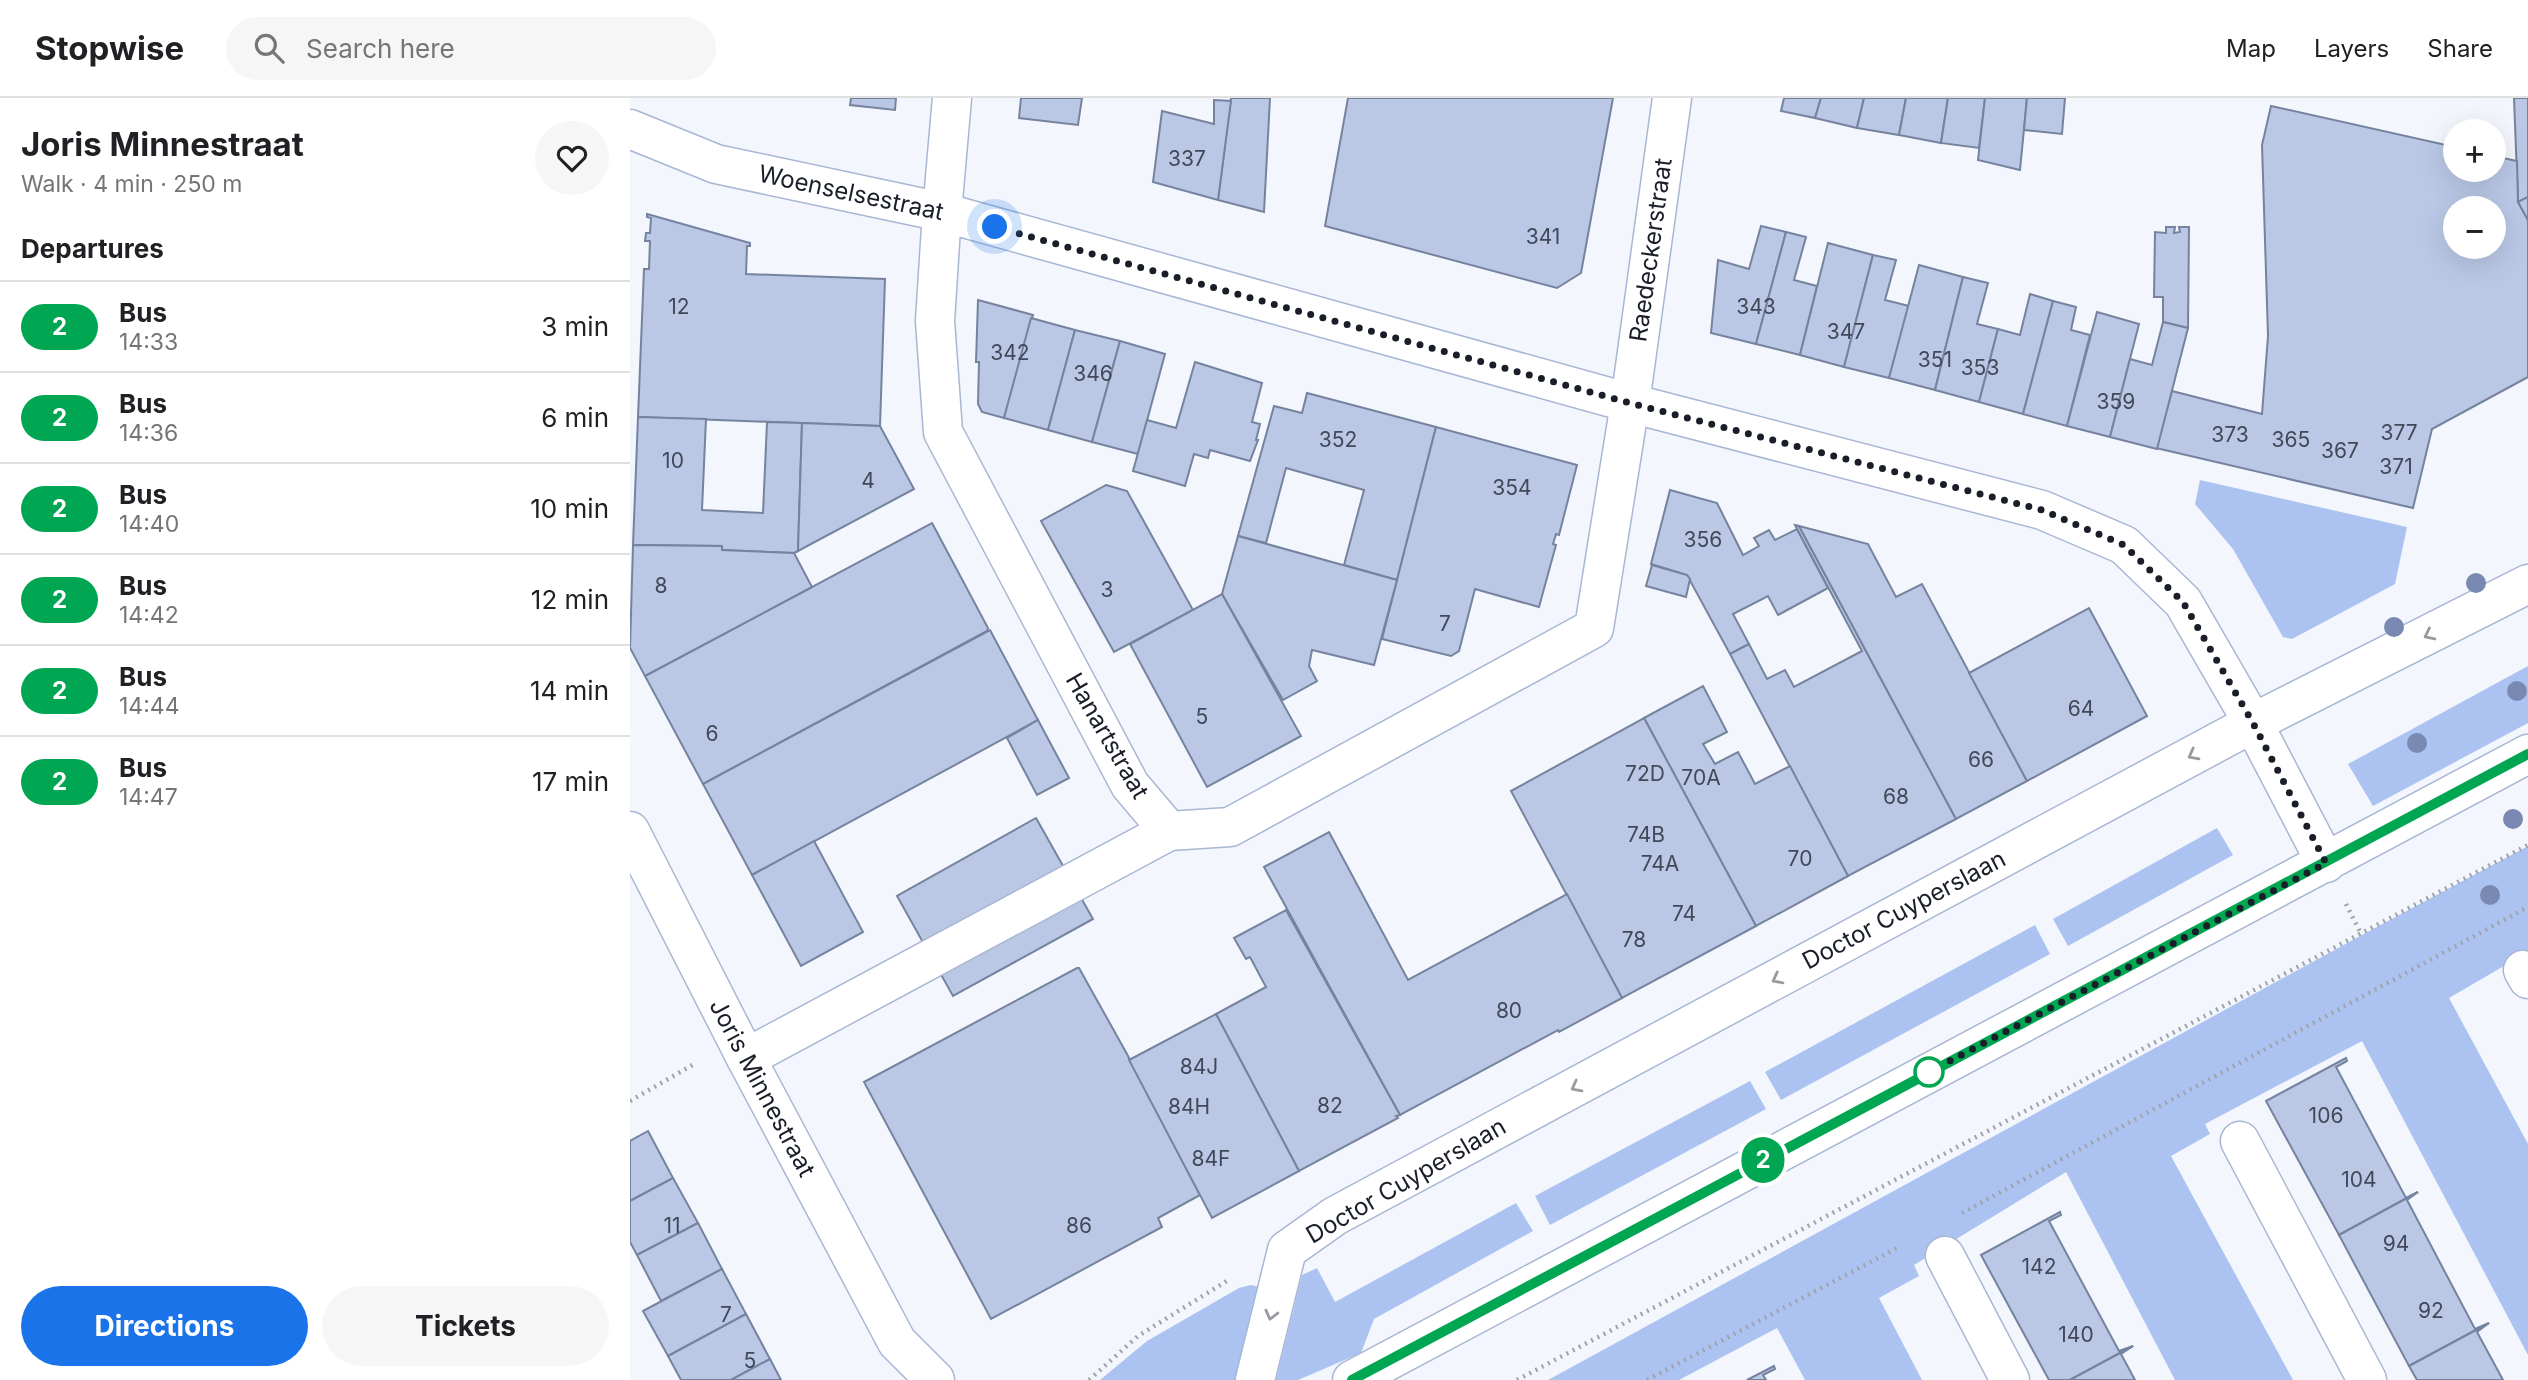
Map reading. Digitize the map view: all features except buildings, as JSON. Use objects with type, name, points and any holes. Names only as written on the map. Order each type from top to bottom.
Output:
[{"type":"street","name":"Hanartstraat","points":[[952,98],[935,321],[943,432],[1130,785],[1169,831]]},
{"type":"street","name":"Raedeckerstraat","points":[[1630,403],[1672,98]]},
{"type":"street","name":"Woenselsestraat","points":[[630,129],[716,164],[942,212],[1630,403],[2042,510],[2124,545],[2183,602],[2253,723],[2326,863]]},
{"type":"street","points":[[742,1049],[1169,831],[1230,827],[1594,628],[1630,403]]},
{"type":"street","name":"Doctor Cuyperslaan","points":[[1255,1380],[1287,1250],[1335,1216],[2253,723],[2528,584]]},
{"type":"street","points":[[1352,1380],[2528,754]]},
{"type":"street","name":"Joris Minnestraat","points":[[630,831],[897,1342],[935,1380]]},
{"type":"street","points":[[2240,1141],[2367,1380]]},
{"type":"street","points":[[1945,1256],[2010,1380]]},
{"type":"street","name":"Joris Minnestraat","points":[[897,1342],[904,1380]]},
{"type":"path","points":[[1517,1380],[2528,845]]},
{"type":"path","points":[[1955,1217],[2528,907]]},
{"type":"path","points":[[630,1101],[742,1049]]},
{"type":"path","points":[[1647,1380],[1906,1243]]},
{"type":"path","name":"Doctor Cuyperslaan","points":[[1089,1380],[1138,1336],[1224,1282],[1287,1250]]},
{"type":"shaded area","points":[[2200,480],[2407,527],[2395,584],[2292,639],[2283,637],[2233,549],[2195,504]]},
{"type":"shaded area","points":[[2528,666],[2528,723],[2373,806],[2348,764]]},
{"type":"shaded area","points":[[2217,828],[2233,855],[2068,946],[2053,919]]},
{"type":"shaded area","points":[[2528,846],[2528,952],[2449,998],[2528,1144],[2528,1355],[2362,1041],[2205,1124],[2210,1134],[2171,1156],[2293,1380],[2175,1380],[2066,1172],[1914,1265],[1919,1276],[1879,1298],[1922,1380],[1805,1380],[1777,1328],[1679,1380],[1548,1380],[2360,936]]},
{"type":"shaded area","points":[[2035,925],[2050,954],[1781,1100],[1765,1072]]},
{"type":"shaded area","points":[[1750,1081],[1766,1109],[1550,1225],[1535,1196]]},
{"type":"shaded area","points":[[1516,1203],[1533,1231],[1374,1319],[1361,1353],[1298,1380],[1276,1380],[1302,1275],[1317,1268],[1335,1302]]},
{"type":"shaded area","points":[[1251,1285],[1259,1287],[1237,1380],[1100,1380],[1147,1341],[1239,1288]]},
{"type":"bus line","name":"2","points":[[1352,1380],[2528,754]]},
{"type":"route","points":[[995,227],[1630,403],[2042,510],[2124,545],[2183,602],[2253,723],[2326,863],[1929,1072]]}]
